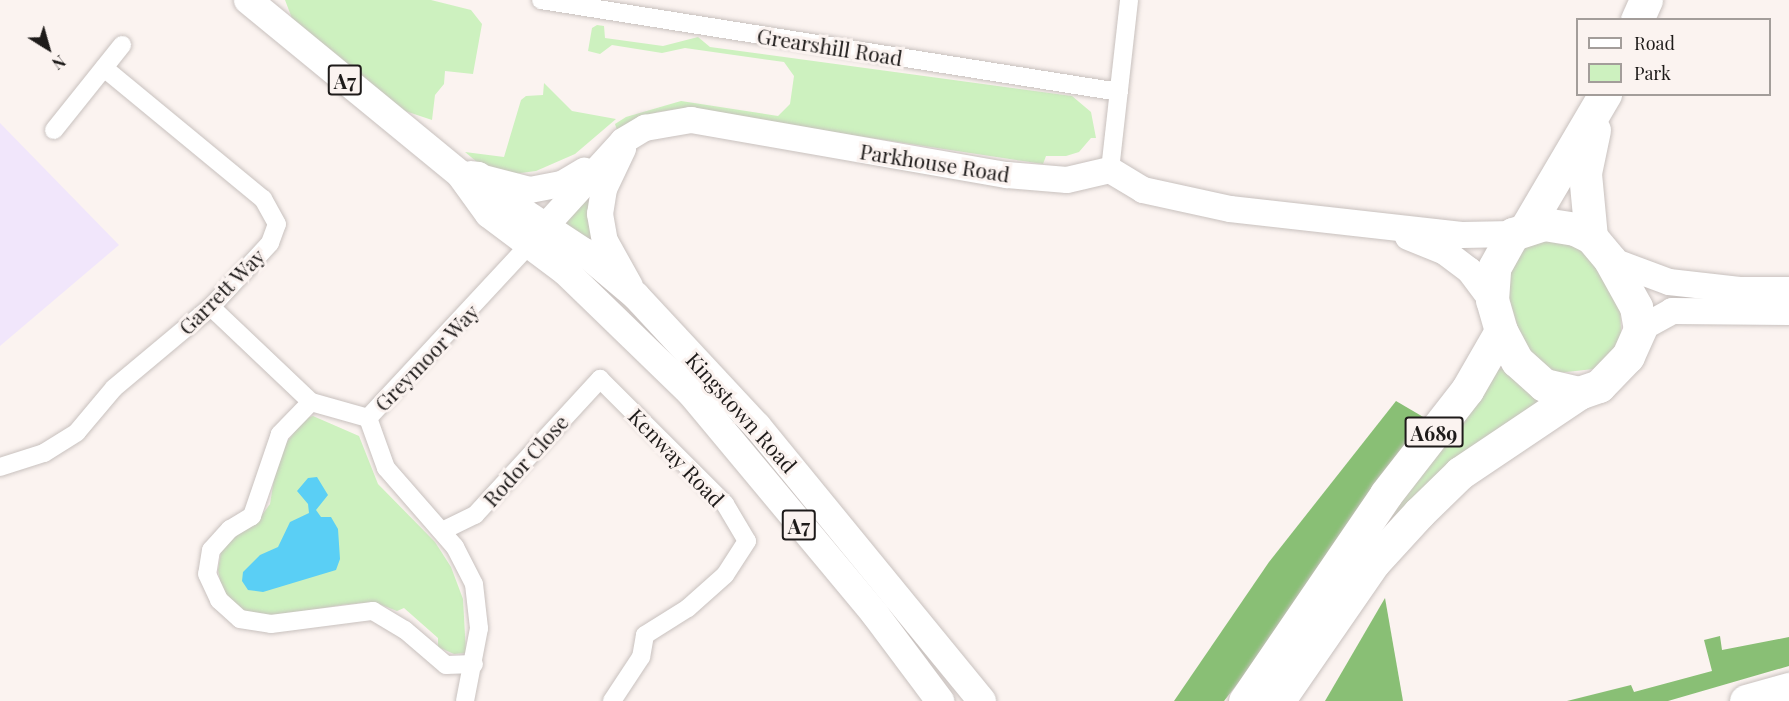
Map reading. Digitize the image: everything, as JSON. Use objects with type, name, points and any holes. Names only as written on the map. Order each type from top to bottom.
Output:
[{"type":"highway","points":[[1638,18],[1646,0]]},
{"type":"highway","points":[[1602,102],[1585,173],[1600,248],[1636,307],[1640,329],[1620,367],[1599,386],[1579,393],[1544,385],[1517,361],[1501,331],[1492,300],[1494,268],[1602,102]]},
{"type":"highway","points":[[1520,231],[1560,225],[1600,248]]},
{"type":"highway","name":"A689","points":[[1245,701],[1386,494],[1467,390],[1501,331]]},
{"type":"highway","name":"A689","points":[[1281,699],[1374,562],[1419,513],[1460,473],[1579,393]]},
{"type":"highway","points":[[1746,701],[1789,689]]},
{"type":"main road","name":"Kingstown Road","points":[[248,0],[491,191],[565,271],[691,393],[875,614],[940,701]]},
{"type":"main road","name":"Kingstown Road","points":[[535,237],[584,252],[636,296],[757,426],[982,701]]},
{"type":"street","name":"Grearshill Road","points":[[541,0],[580,3],[1119,92]]},
{"type":"street","points":[[1129,0],[1110,170],[1143,190],[1230,209],[1386,228],[1462,235],[1520,231]]},
{"type":"street","points":[[54,130],[122,45]]},
{"type":"street","name":"Garrett Way","points":[[0,467],[44,453],[77,432],[114,388],[211,307],[270,243],[277,224],[263,199],[104,68]]},
{"type":"street","name":"Parkhouse Road","points":[[535,237],[602,159],[645,128],[691,120],[1007,175],[1067,180],[1110,170]]},
{"type":"street","points":[[636,296],[605,241],[600,214],[604,189],[618,155],[645,128]]},
{"type":"street","points":[[469,175],[494,184],[530,190],[562,184],[602,159]]},
{"type":"street","points":[[1386,228],[1445,252],[1480,281],[1492,300]]},
{"type":"street","name":"Greymoor Way","points":[[465,701],[474,664],[479,628],[474,584],[442,531],[386,468],[368,418],[535,237]]},
{"type":"street","points":[[1600,248],[1669,282],[1789,290]]},
{"type":"street","points":[[211,307],[311,402],[368,418]]},
{"type":"street","points":[[1640,329],[1672,311],[1789,312]]},
{"type":"street","name":"Rodor Close","points":[[442,531],[475,515],[600,379]]},
{"type":"street","name":"Kenway Road","points":[[600,379],[725,504],[747,541],[718,581],[688,608],[645,635],[641,657],[612,701]]},
{"type":"street","points":[[311,402],[280,434],[252,516],[230,529],[211,550],[207,574],[219,600],[240,619],[271,624],[373,611],[405,630],[446,665],[474,664]]},
{"type":"shaded area","points":[[0,123],[119,245],[0,346]]},
{"type":"green space","points":[[285,0],[431,0],[471,10],[482,24],[473,74],[445,71],[444,84],[435,95],[432,120],[405,111],[293,21]]},
{"type":"green space","points":[[597,25],[604,26],[605,38],[663,46],[698,37],[710,47],[1072,96],[1091,112],[1096,138],[1091,138],[1079,152],[1066,156],[1046,156],[1043,164],[679,109],[657,112],[617,130],[615,124],[626,117],[681,101],[778,116],[790,104],[794,76],[784,62],[685,48],[662,53],[612,45],[600,54],[588,51],[592,28]]},
{"type":"green space","points":[[544,83],[572,111],[616,119],[575,154],[536,171],[513,174],[483,167],[465,152],[504,157],[521,100],[526,96],[543,95]]},
{"type":"green space","points":[[588,193],[591,196],[603,258],[562,224]]},
{"type":"green space","points":[[1550,237],[1582,249],[1620,298],[1621,336],[1611,355],[1594,369],[1557,373],[1542,366],[1522,341],[1507,291],[1509,272],[1516,255],[1531,243]]},
{"type":"green space","points":[[1503,368],[1543,404],[1287,656],[1496,370]]},
{"type":"green space","points":[[1396,401],[1425,418],[1268,645],[1224,701],[1174,701],[1269,562]]},
{"type":"green space","points":[[313,416],[359,436],[378,484],[435,542],[451,567],[463,599],[466,653],[454,654],[438,647],[438,638],[404,608],[397,611],[374,602],[341,605],[261,619],[239,611],[223,596],[218,570],[221,552],[230,539],[257,522],[270,504],[278,454],[304,419]]},
{"type":"green space","points":[[1385,598],[1403,701],[1325,701]]},
{"type":"green space","points":[[1720,636],[1722,650],[1789,637],[1789,666],[1668,701],[1567,701],[1631,685],[1634,692],[1712,671],[1704,640]]},
{"type":"water","points":[[317,477],[328,495],[316,510],[321,517],[331,517],[338,529],[340,559],[336,570],[263,592],[248,590],[242,581],[243,572],[260,555],[278,547],[290,522],[309,513],[308,504],[297,491],[308,478]]}]
